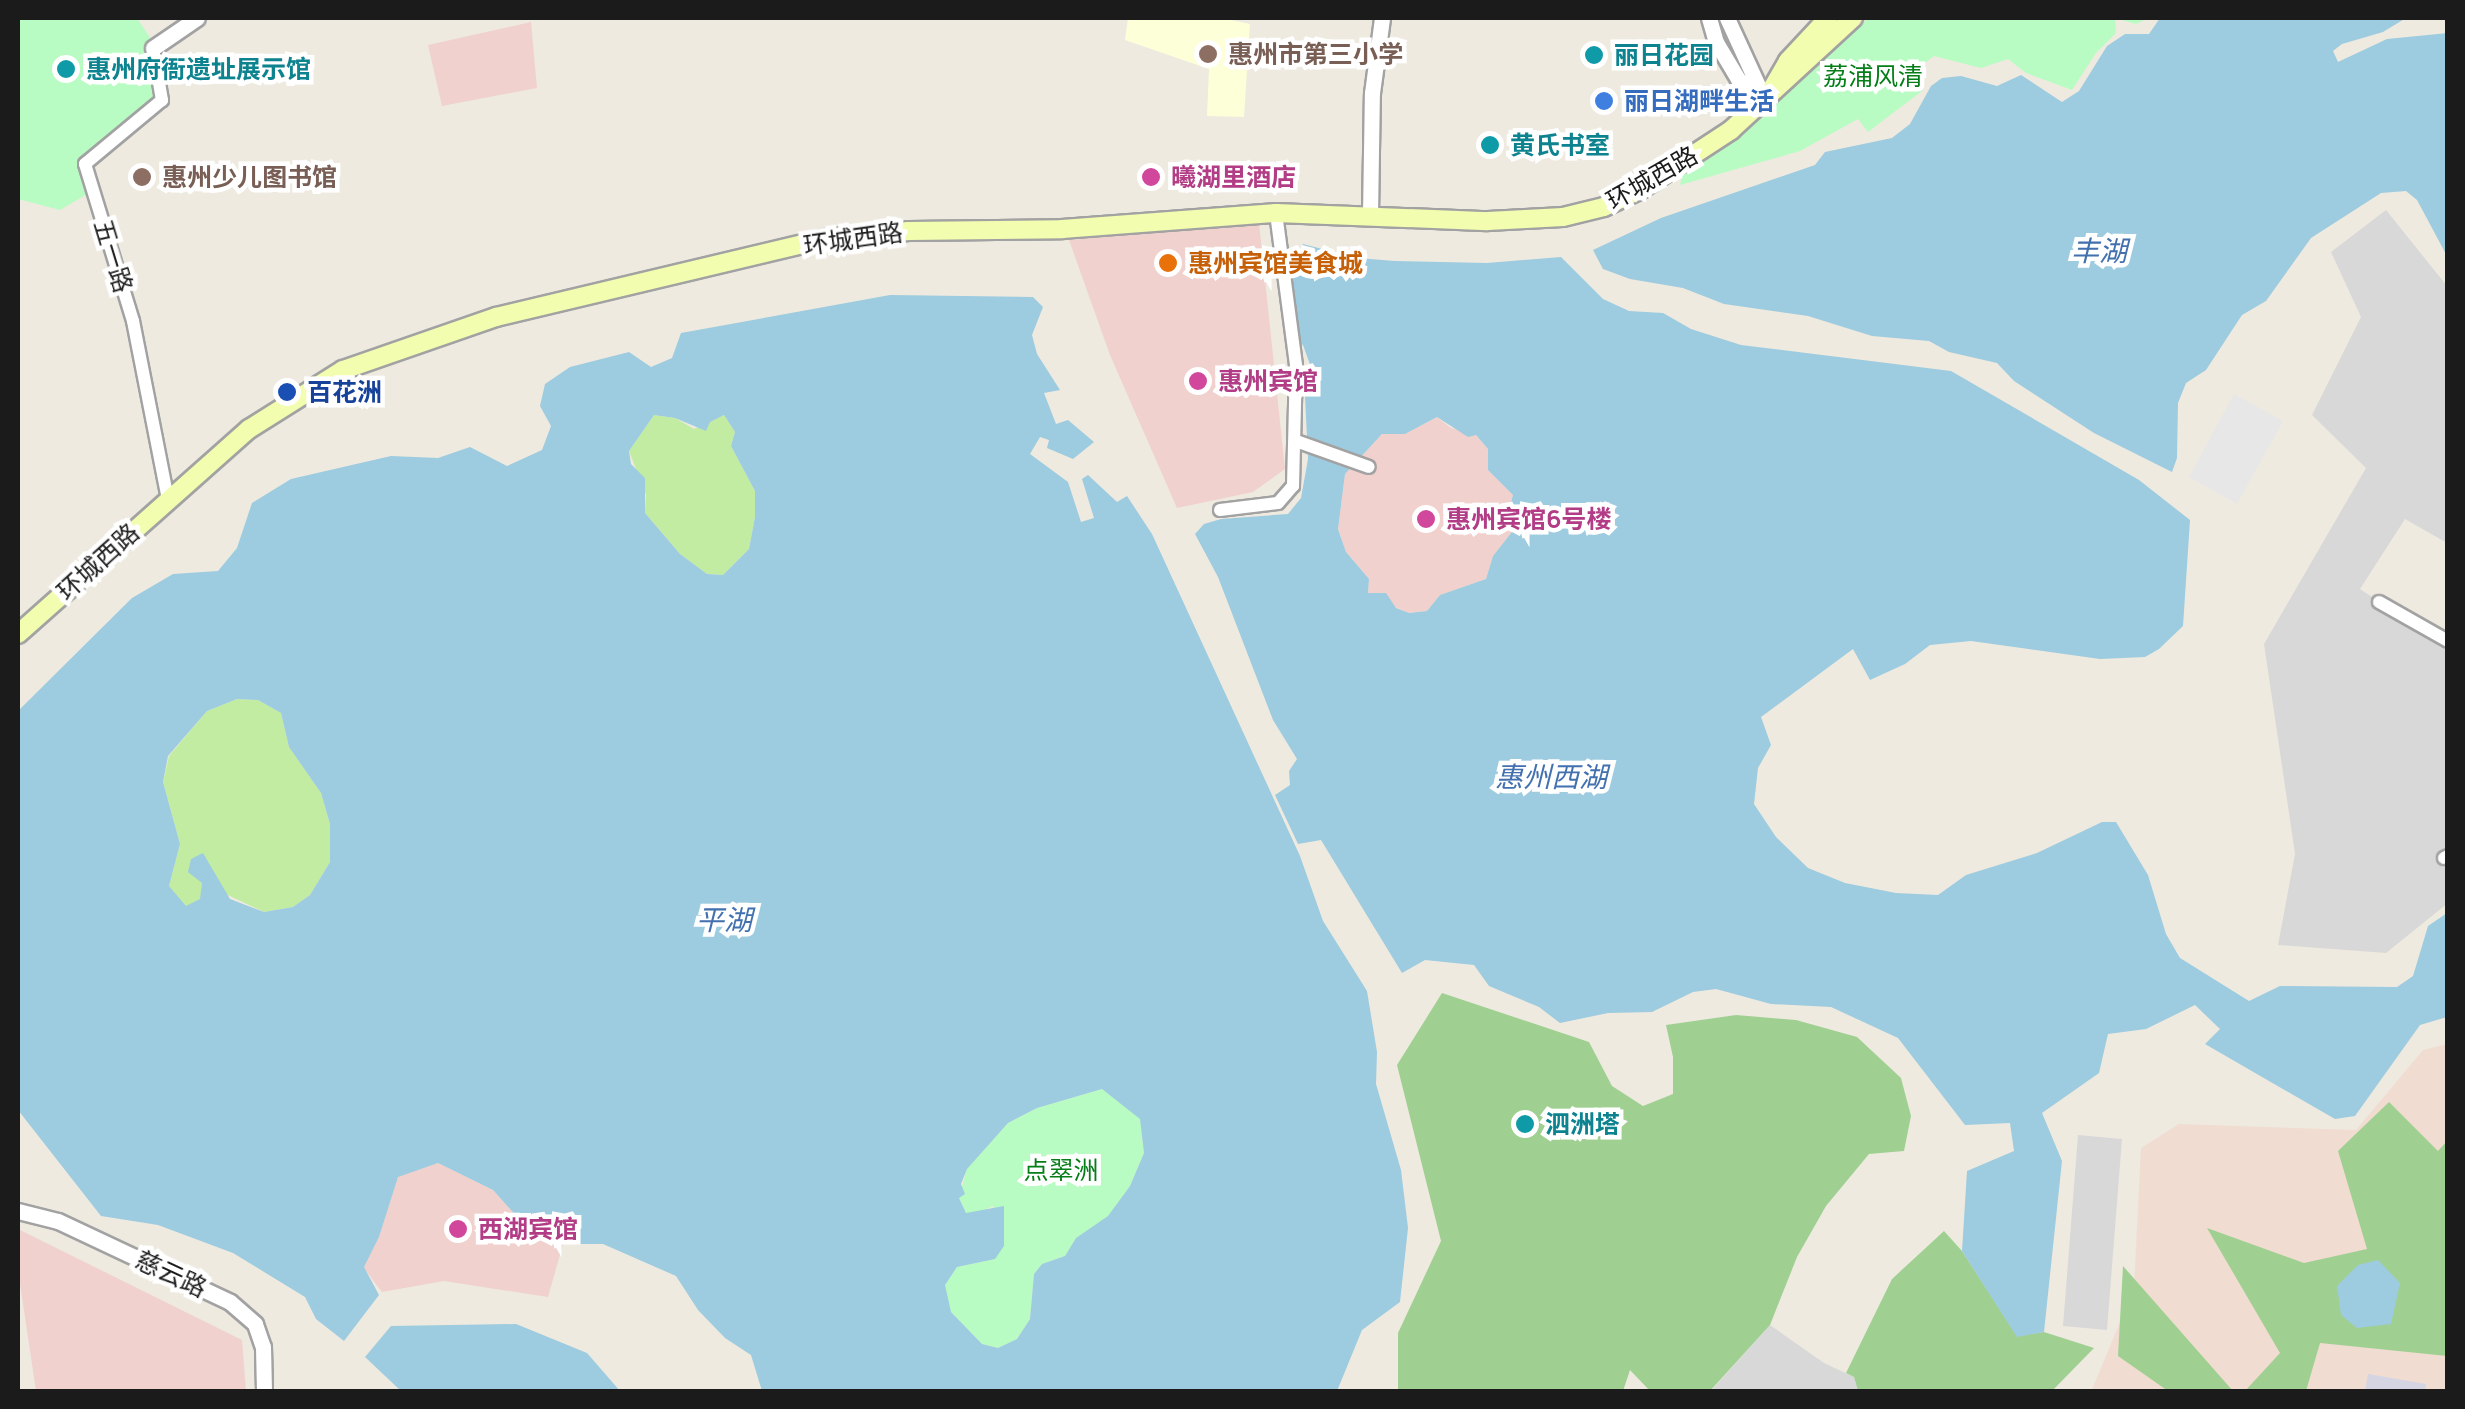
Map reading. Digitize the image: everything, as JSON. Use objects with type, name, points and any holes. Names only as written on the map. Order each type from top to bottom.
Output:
[{"type":"main road","name":"环城西路","points":[[1765,100],[1788,61],[1828,18]]},
{"type":"main road","name":"环城西路","points":[[18,634],[249,428],[343,370],[514,312],[824,239],[909,231],[1062,229],[1276,213],[1488,221],[1563,217],[1604,207],[1641,189],[1731,130],[1853,18]]},
{"type":"street","points":[[153,48],[197,18]]},
{"type":"street","points":[[1370,215],[1372,93],[1382,18]]},
{"type":"street","points":[[1709,18],[1716,42],[1738,79],[1765,100]]},
{"type":"street","points":[[1726,18],[1765,100]]},
{"type":"street","name":"五一路","points":[[153,48],[162,100],[85,164],[133,321],[168,500]]},
{"type":"street","points":[[1220,510],[1278,503],[1293,486],[1296,365],[1276,213]]},
{"type":"street","points":[[1296,442],[1369,467]]},
{"type":"street","points":[[2378,602],[2448,640]]},
{"type":"street","name":"慈云路","points":[[18,1210],[58,1220],[230,1302],[255,1324],[262,1347],[264,1392]]},
{"type":"shaded area","name":"惠州市第三小学","points":[[1128,18],[1222,18],[1250,24],[1244,117],[1207,116],[1209,69],[1125,40]]},
{"type":"shaded area","points":[[531,22],[537,88],[442,106],[428,45]]},
{"type":"shaded area","points":[[2386,210],[2447,286],[2447,543],[2405,519],[2360,589],[2447,647],[2448,903],[2386,953],[2278,945],[2295,854],[2264,644],[2366,468],[2312,415],[2361,317],[2331,252]]},
{"type":"shaded area","name":"惠州宾馆","points":[[1259,223],[1285,469],[1253,492],[1177,508],[1110,355],[1069,240]]},
{"type":"shaded area","points":[[2234,394],[2283,421],[2237,504],[2189,477]]},
{"type":"shaded area","name":"惠州宾馆6号楼","points":[[1437,417],[1451,428],[1475,434],[1488,449],[1488,470],[1513,495],[1509,510],[1515,528],[1493,556],[1486,579],[1440,595],[1427,611],[1408,613],[1368,594],[1369,579],[1346,552],[1338,528],[1345,474],[1382,434],[1405,434]]},
{"type":"shaded area","points":[[2447,1044],[2447,1391],[2091,1392],[2134,1288],[2141,1148],[2179,1124],[2356,1130],[2423,1050]]},
{"type":"shaded area","points":[[2078,1135],[2122,1139],[2107,1330],[2063,1326]]},
{"type":"shaded area","name":"西湖宾馆","points":[[438,1163],[493,1190],[520,1220],[563,1244],[548,1297],[444,1281],[382,1292],[363,1267],[379,1237],[398,1176]]},
{"type":"shaded area","points":[[18,1229],[242,1340],[246,1391],[36,1391],[18,1270]]},
{"type":"shaded area","points":[[1770,1325],[1824,1363],[1854,1377],[1858,1391],[1710,1392]]},
{"type":"shaded area","points":[[2368,1374],[2426,1384],[2425,1391],[2365,1391]]},
{"type":"green space","points":[[18,18],[137,18],[151,39],[146,45],[157,99],[82,164],[89,193],[60,210],[18,199]]},
{"type":"green space","name":"荔浦风清","points":[[1869,18],[2115,18],[2116,33],[2096,53],[2072,90],[2026,73],[2008,59],[1981,68],[1934,56],[1925,63],[1922,91],[1868,132],[1858,119],[1800,151],[1680,185],[1683,170],[1783,95]]},
{"type":"green space","points":[[2115,18],[2148,18],[2136,24]]},
{"type":"green space","points":[[654,415],[675,418],[694,429],[724,415],[735,432],[731,446],[755,491],[755,517],[749,549],[723,575],[707,574],[680,554],[645,513],[646,495],[629,451]]},
{"type":"green space","points":[[237,699],[258,700],[281,713],[289,747],[321,793],[330,824],[330,862],[310,895],[293,907],[264,912],[202,883],[201,899],[186,907],[169,886],[180,844],[163,782],[169,756],[207,711]]},
{"type":"green space","points":[[1442,993],[1589,1042],[1612,1086],[1643,1106],[1673,1094],[1673,1057],[1666,1025],[1736,1015],[1796,1020],[1857,1037],[1901,1078],[1911,1116],[1904,1151],[1869,1154],[1826,1206],[1797,1257],[1770,1325],[1710,1391],[1650,1391],[1630,1370],[1623,1391],[1398,1391],[1398,1333],[1441,1241],[1397,1065]]},
{"type":"green space","name":"点翠洲","points":[[1102,1089],[1140,1118],[1144,1153],[1130,1186],[1108,1217],[1076,1238],[1065,1256],[1042,1264],[1034,1274],[1030,1319],[1017,1339],[998,1348],[982,1344],[951,1312],[945,1298],[945,1285],[957,1267],[995,1259],[993,1206],[978,1213],[966,1213],[959,1198],[967,1168],[1008,1123],[1037,1108]]},
{"type":"green space","points":[[2389,1102],[2438,1151],[2447,1141],[2447,1356],[2320,1343],[2306,1391],[2245,1391],[2280,1353],[2207,1228],[2304,1263],[2367,1249],[2338,1151]]},
{"type":"green space","points":[[1944,1231],[1962,1251],[2017,1336],[2044,1332],[2094,1348],[2052,1391],[1858,1391],[1854,1377],[1846,1373],[1892,1279]]},
{"type":"green space","points":[[2123,1266],[2233,1391],[2168,1391],[2118,1356]]},
{"type":"water","name":"丰湖","points":[[2160,18],[2406,18],[2383,32],[2342,44],[2333,51],[2338,62],[2387,39],[2448,33],[2447,256],[2417,200],[2406,191],[2381,193],[2311,238],[2266,301],[2242,315],[2206,370],[2186,383],[2178,403],[2177,458],[2172,472],[2094,433],[2014,381],[1997,363],[1949,352],[1929,341],[1872,336],[1808,316],[1724,304],[1683,288],[1630,279],[1603,269],[1593,250],[1661,218],[1815,165],[1825,152],[1892,138],[1910,124],[1931,86],[1942,78],[1961,76],[1997,86],[2021,75],[2062,102],[2079,91],[2107,46],[2125,34],[2149,34]]},
{"type":"water","name":"惠州西湖","points":[[1303,244],[1357,258],[1395,261],[1487,263],[1561,257],[1603,299],[1629,311],[1663,313],[1691,329],[1741,345],[1951,371],[2139,480],[2190,520],[2183,626],[2159,649],[2145,657],[2100,659],[1971,641],[1930,645],[1905,664],[1870,680],[1853,649],[1761,717],[1771,745],[1758,768],[1754,804],[1776,837],[1808,868],[1845,883],[1896,893],[1938,895],[1966,875],[2037,853],[2102,822],[2116,822],[2148,875],[2166,934],[2180,958],[2249,1001],[2280,986],[2397,987],[2413,976],[2428,926],[2447,913],[2447,1017],[2420,1025],[2355,1116],[2335,1119],[2205,1044],[2220,1029],[2195,1005],[2146,1029],[2108,1034],[2099,1073],[2042,1113],[2062,1161],[2044,1332],[2017,1337],[1962,1251],[1967,1171],[2014,1151],[2010,1123],[1965,1125],[1898,1038],[1831,1007],[1771,1004],[1716,989],[1693,992],[1652,1012],[1608,1013],[1560,1023],[1539,1007],[1489,986],[1474,965],[1425,960],[1402,973],[1321,840],[1298,844],[1275,795],[1290,785],[1289,771],[1297,759],[1273,720],[1218,577],[1195,534],[1204,524],[1221,519],[1288,514],[1301,498],[1308,459],[1305,396],[1312,370],[1303,345],[1293,338],[1289,268]],"holes":[[[1437,417],[1468,437],[1476,435],[1488,449],[1488,470],[1513,495],[1509,510],[1515,528],[1493,556],[1486,579],[1440,595],[1427,611],[1409,613],[1396,608],[1386,593],[1368,593],[1369,579],[1346,552],[1338,529],[1345,474],[1382,434],[1405,434]]]},
{"type":"water","name":"平湖","points":[[890,295],[1033,297],[1043,307],[1032,335],[1037,354],[1060,390],[1044,393],[1056,424],[1068,420],[1094,442],[1073,459],[1047,448],[1049,440],[1040,437],[1030,454],[1068,482],[1081,522],[1094,518],[1082,479],[1088,475],[1117,502],[1127,496],[1152,534],[1300,856],[1323,921],[1367,991],[1377,1052],[1376,1084],[1401,1170],[1408,1228],[1400,1302],[1362,1330],[1337,1391],[762,1391],[751,1355],[725,1338],[698,1310],[676,1276],[603,1244],[563,1244],[520,1220],[493,1190],[438,1163],[398,1177],[379,1237],[364,1267],[379,1295],[344,1341],[316,1319],[305,1297],[233,1253],[158,1225],[101,1216],[18,1110],[18,711],[132,598],[173,574],[218,571],[237,548],[252,503],[291,479],[391,456],[438,458],[470,447],[507,466],[542,450],[551,426],[540,406],[545,384],[570,367],[629,352],[651,367],[672,358],[681,333]],"holes":[[[654,415],[675,418],[706,431],[710,422],[724,415],[735,432],[731,446],[755,491],[755,517],[749,549],[723,575],[707,574],[680,554],[645,513],[645,478],[631,464],[629,451]],[[237,699],[258,700],[281,713],[289,747],[321,793],[330,824],[330,862],[310,895],[293,907],[264,912],[230,899],[203,853],[191,859],[188,872],[202,883],[200,899],[186,906],[169,886],[180,844],[163,782],[168,756],[207,711]],[[1102,1089],[1140,1119],[1144,1153],[1130,1186],[1108,1216],[1076,1238],[1065,1256],[1042,1264],[1034,1274],[1030,1319],[1017,1339],[998,1348],[982,1344],[951,1312],[945,1285],[957,1267],[995,1259],[1004,1246],[1004,1206],[966,1213],[959,1198],[965,1194],[961,1184],[967,1169],[1008,1123],[1037,1108]]]},
{"type":"water","points":[[2378,1260],[2400,1283],[2391,1324],[2357,1328],[2341,1315],[2337,1286],[2358,1265]]},
{"type":"water","points":[[516,1324],[587,1353],[620,1391],[401,1391],[365,1357],[391,1326]]},
{"type":"place","name":"惠州市第三小学","points":[[1208,54]]},
{"type":"place","name":"丽日花园","points":[[1594,55]]},
{"type":"place","name":"惠州府衙遗址展示馆","points":[[66,69]]},
{"type":"place","name":"丽日湖畔生活","points":[[1604,101]]},
{"type":"place","name":"黄氏书室","points":[[1490,145]]},
{"type":"place","name":"惠州少儿图书馆","points":[[142,177]]},
{"type":"place","name":"曦湖里酒店","points":[[1151,177]]},
{"type":"place","name":"惠州宾馆美食城","points":[[1168,263]]},
{"type":"place","name":"惠州宾馆","points":[[1198,381]]},
{"type":"place","name":"百花洲","points":[[287,392]]},
{"type":"place","name":"惠州宾馆6号楼","points":[[1426,519]]},
{"type":"place","name":"泗洲塔","points":[[1525,1124]]},
{"type":"place","name":"西湖宾馆","points":[[458,1229]]}]
